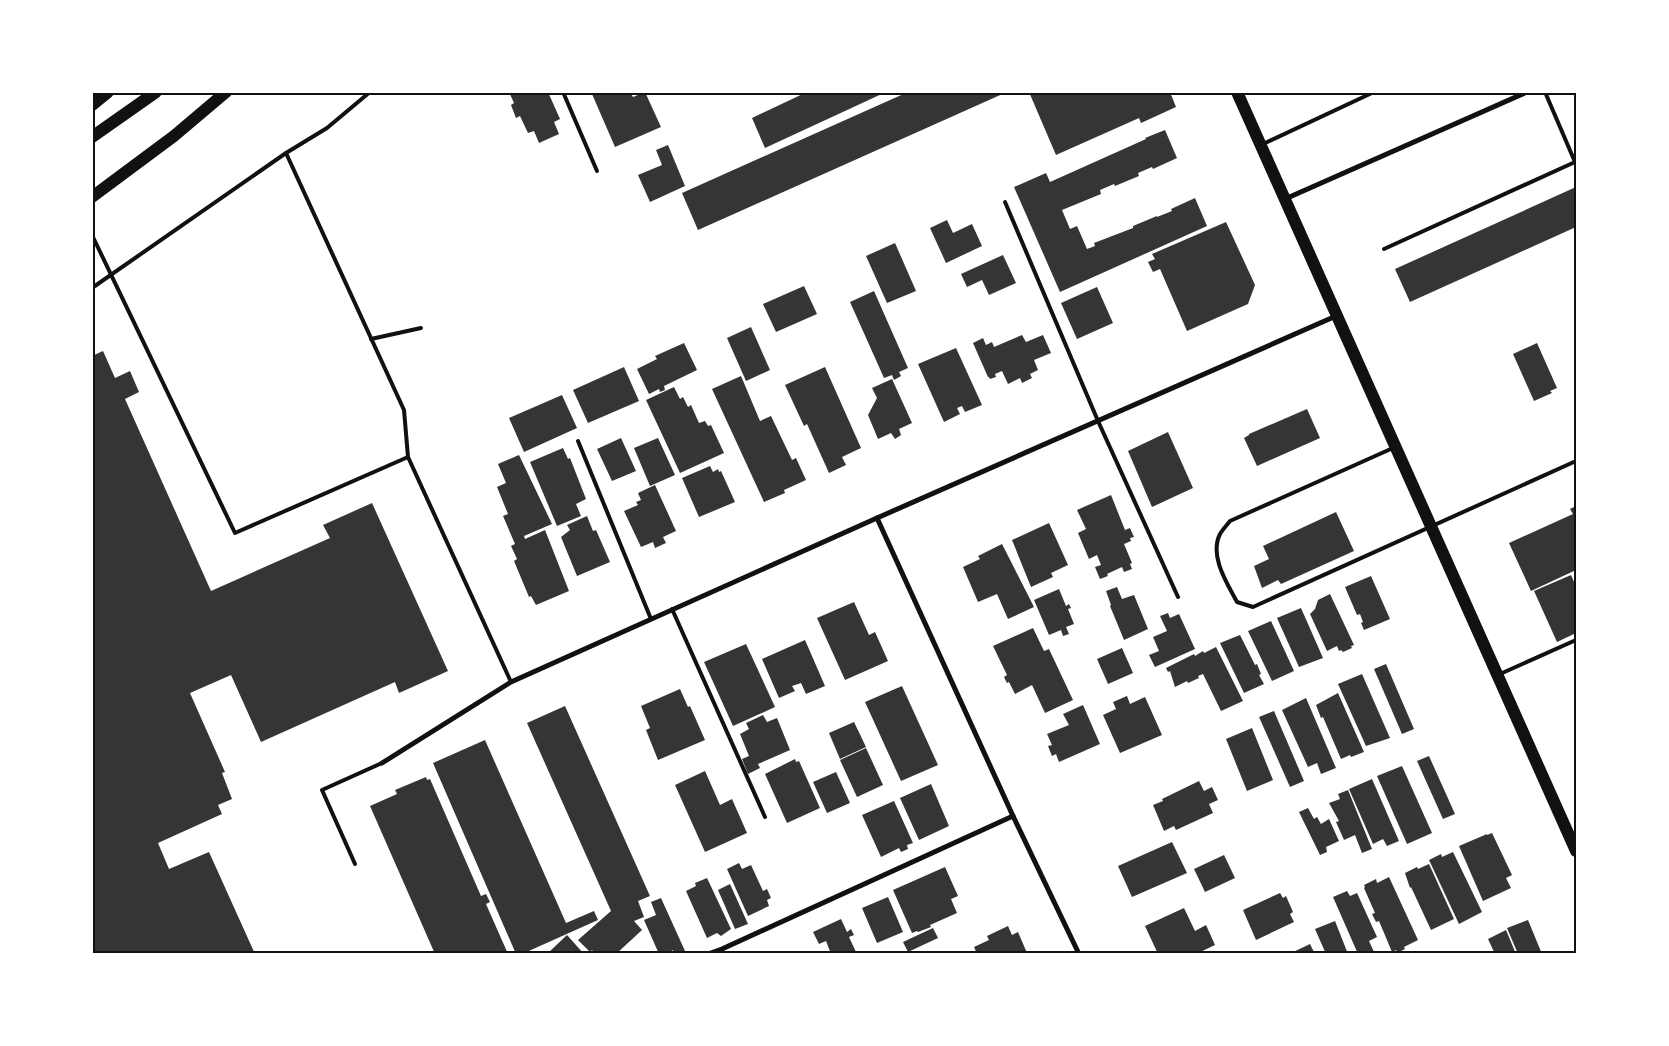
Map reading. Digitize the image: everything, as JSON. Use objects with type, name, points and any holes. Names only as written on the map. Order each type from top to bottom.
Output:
[{"type":"main road","points":[[92,105],[108,92]]},
{"type":"main road","points":[[92,137],[156,92]]},
{"type":"main road","points":[[92,197],[174,136],[226,92]]},
{"type":"main road","points":[[1236,92],[1576,851]]},
{"type":"street","points":[[1284,199],[1526,92]]},
{"type":"street","points":[[382,763],[511,682],[877,518],[1337,316]]},
{"type":"street","points":[[877,518],[1013,816],[1079,954]]},
{"type":"street","points":[[708,954],[1013,816]]},
{"type":"lane","points":[[92,288],[112,276],[286,153],[327,128],[370,92]]},
{"type":"lane","points":[[563,92],[597,171]]},
{"type":"lane","points":[[1260,145],[1374,92]]},
{"type":"lane","points":[[1384,248],[1575,162],[1545,92]]},
{"type":"lane","points":[[286,153],[404,410],[408,457],[511,682]]},
{"type":"lane","points":[[1005,202],[1098,421],[1178,597]]},
{"type":"lane","points":[[92,235],[234,533],[408,457]]},
{"type":"lane","points":[[371,340],[421,328]]},
{"type":"lane","points":[[578,441],[651,619]]},
{"type":"lane","points":[[1395,447],[1230,521],[1220,535],[1216,549],[1221,572],[1237,602],[1253,607],[1432,528],[1576,461]]},
{"type":"lane","points":[[672,609],[765,817]]},
{"type":"lane","points":[[1498,674],[1576,640]]},
{"type":"lane","points":[[355,864],[322,790],[382,763]]},
{"type":"building","points":[[509,92],[548,92],[560,119],[554,122],[559,134],[539,143],[534,131],[528,133],[520,116],[516,118],[511,105],[514,103]]},
{"type":"building","points":[[596,92],[630,92],[633,97],[645,92],[661,127],[615,147],[592,94]]},
{"type":"building","points":[[807,92],[886,92],[765,148],[752,118]]},
{"type":"building","points":[[908,92],[1007,92],[698,230],[682,193]]},
{"type":"building","points":[[1029,92],[1170,92],[1176,107],[1141,123],[1139,118],[1056,155]]},
{"type":"building","points":[[1165,130],[1177,158],[1153,169],[1152,167],[1138,173],[1139,176],[1115,186],[1114,184],[1100,190],[1101,194],[1062,210],[1070,229],[1077,226],[1087,249],[1095,246],[1094,243],[1172,211],[1171,209],[1195,198],[1207,226],[1060,292],[1014,187],[1046,173],[1050,182]]},
{"type":"building","points":[[668,145],[685,186],[650,202],[638,175],[662,165],[656,150]]},
{"type":"building","points":[[1576,187],[1576,227],[1410,302],[1395,269]]},
{"type":"building","points":[[947,220],[953,233],[972,224],[982,246],[946,263],[930,228]]},
{"type":"building","points":[[1226,222],[1255,285],[1248,304],[1187,331],[1160,269],[1153,272],[1148,262],[1155,259],[1152,254]]},
{"type":"building","points":[[895,243],[916,291],[887,303],[866,256]]},
{"type":"building","points":[[1003,255],[1016,283],[989,295],[982,280],[967,287],[961,274]]},
{"type":"building","points":[[804,286],[817,314],[776,332],[763,304]]},
{"type":"building","points":[[1097,287],[1113,323],[1077,339],[1061,303]]},
{"type":"building","points":[[874,291],[908,368],[899,372],[901,376],[894,380],[892,375],[884,378],[850,302]]},
{"type":"building","points":[[751,327],[770,370],[746,381],[727,338]]},
{"type":"building","points":[[1022,335],[1026,342],[1043,335],[1051,353],[1034,360],[1038,370],[1030,374],[1032,378],[1022,383],[1020,378],[1008,384],[1002,371],[995,374],[996,377],[990,379],[973,343],[983,338],[986,345],[992,342],[994,347]]},
{"type":"building","points":[[684,343],[697,370],[664,386],[665,390],[660,392],[659,389],[649,394],[637,369],[657,359],[655,356]]},
{"type":"building","points":[[1537,343],[1557,388],[1550,391],[1552,393],[1534,401],[1513,354]]},
{"type":"building","points":[[956,348],[982,405],[965,412],[962,406],[957,408],[960,414],[944,422],[918,364]]},
{"type":"building","points":[[103,351],[115,378],[130,371],[139,392],[125,399],[211,591],[330,538],[323,525],[372,503],[448,671],[399,693],[395,682],[261,742],[231,675],[190,693],[225,772],[222,773],[232,799],[218,805],[222,814],[158,843],[169,869],[209,852],[255,954],[92,954],[92,356]]},
{"type":"building","points":[[624,367],[639,401],[588,423],[573,390]]},
{"type":"building","points":[[825,367],[861,448],[842,457],[846,465],[829,473],[807,424],[804,426],[785,385]]},
{"type":"building","points":[[741,376],[760,421],[771,416],[792,460],[796,458],[806,480],[784,490],[785,493],[764,502],[712,389]]},
{"type":"building","points":[[892,379],[912,423],[899,429],[901,435],[895,439],[891,433],[878,439],[868,415],[877,398],[872,388]]},
{"type":"building","points":[[674,387],[680,399],[683,397],[688,407],[691,405],[699,423],[705,421],[708,426],[711,425],[724,453],[680,473],[646,400]]},
{"type":"building","points":[[562,395],[577,428],[524,452],[509,418]]},
{"type":"building","points":[[1307,409],[1320,438],[1257,466],[1244,438],[1249,434]]},
{"type":"building","points":[[1168,432],[1193,488],[1152,507],[1128,451]]},
{"type":"building","points":[[621,438],[636,471],[612,481],[597,449]]},
{"type":"building","points":[[658,438],[675,475],[650,486],[634,448]]},
{"type":"building","points":[[563,448],[568,459],[570,458],[586,499],[576,504],[581,516],[557,526],[530,462]]},
{"type":"building","points":[[519,455],[552,524],[524,536],[525,539],[545,530],[569,591],[536,605],[531,596],[529,597],[514,561],[517,559],[511,546],[515,544],[503,516],[508,514],[497,487],[506,483],[498,464]]},
{"type":"building","points":[[710,466],[713,472],[718,469],[719,472],[721,471],[735,502],[699,517],[682,478]]},
{"type":"building","points":[[655,485],[676,531],[663,537],[666,543],[655,548],[653,542],[641,547],[624,511],[638,505],[636,502],[641,500],[638,493]]},
{"type":"building","points":[[1111,495],[1125,530],[1130,528],[1134,537],[1130,538],[1131,541],[1124,544],[1132,563],[1130,564],[1132,569],[1124,572],[1122,567],[1100,579],[1095,567],[1101,565],[1097,555],[1089,559],[1078,533],[1086,529],[1077,510]]},
{"type":"building","points":[[1576,506],[1576,570],[1531,591],[1509,543],[1573,514],[1570,509]]},
{"type":"building","points":[[1336,512],[1354,551],[1281,584],[1278,580],[1262,588],[1254,566],[1269,559],[1263,546]]},
{"type":"building","points":[[587,516],[593,531],[596,530],[610,562],[577,576],[561,537],[570,530],[567,525]]},
{"type":"building","points":[[1049,523],[1068,565],[1051,573],[1053,577],[1031,587],[1012,540]]},
{"type":"building","points":[[1002,544],[1034,607],[1008,619],[997,594],[978,602],[963,567],[980,559],[978,556]]},
{"type":"building","points":[[1571,575],[1576,586],[1576,633],[1557,642],[1534,591]]},
{"type":"building","points":[[1371,576],[1390,619],[1364,630],[1360,614],[1357,615],[1345,587]]},
{"type":"building","points":[[1117,587],[1122,599],[1134,595],[1148,629],[1124,640],[1106,591]]},
{"type":"building","points":[[1059,589],[1066,606],[1069,604],[1071,608],[1068,609],[1074,624],[1066,627],[1069,634],[1063,636],[1061,630],[1049,635],[1034,600]]},
{"type":"building","points":[[1330,594],[1354,645],[1343,652],[1339,651],[1337,646],[1327,651],[1310,614],[1315,609],[1318,600]]},
{"type":"building","points":[[854,602],[869,635],[875,632],[888,661],[845,680],[817,618]]},
{"type":"building","points":[[1301,608],[1323,658],[1299,667],[1277,618]]},
{"type":"building","points":[[1168,613],[1170,618],[1179,614],[1195,649],[1155,667],[1149,655],[1159,651],[1153,637],[1167,631],[1160,616]]},
{"type":"building","points":[[1271,621],[1294,671],[1272,681],[1248,631]]},
{"type":"building","points":[[1033,628],[1044,651],[1049,649],[1073,700],[1045,713],[1032,685],[1015,694],[1004,677],[1007,675],[993,646]]},
{"type":"building","points":[[1240,635],[1255,665],[1257,664],[1261,674],[1259,675],[1264,684],[1244,693],[1220,643]]},
{"type":"building","points":[[805,640],[825,686],[806,694],[801,683],[792,686],[795,691],[779,698],[762,659]]},
{"type":"building","points":[[746,644],[775,707],[733,726],[704,662]]},
{"type":"building","points":[[1216,647],[1243,701],[1221,711],[1203,674],[1198,676],[1199,678],[1175,687],[1170,671],[1168,672],[1166,668],[1194,654],[1195,656]]},
{"type":"building","points":[[1122,648],[1133,673],[1108,684],[1097,659]]},
{"type":"building","points":[[1386,664],[1414,729],[1402,734],[1374,669]]},
{"type":"building","points":[[1362,674],[1390,738],[1366,746],[1338,684]]},
{"type":"building","points":[[902,686],[938,765],[901,781],[865,702]]},
{"type":"building","points":[[680,689],[705,740],[658,760],[646,730],[650,728],[641,706]]},
{"type":"building","points":[[1338,693],[1364,752],[1341,759],[1316,705]]},
{"type":"building","points":[[1127,696],[1130,704],[1145,697],[1162,735],[1120,753],[1103,715],[1116,709],[1113,702]]},
{"type":"building","points":[[1306,698],[1336,768],[1321,774],[1317,763],[1308,767],[1282,710]]},
{"type":"building","points":[[1083,705],[1100,744],[1059,762],[1056,754],[1052,756],[1048,746],[1052,745],[1047,734],[1069,725],[1063,714]]},
{"type":"building","points":[[565,706],[650,896],[638,901],[644,917],[634,921],[642,930],[616,954],[595,954],[592,950],[590,952],[578,940],[611,911],[527,723]]},
{"type":"building","points":[[1274,711],[1304,781],[1290,787],[1259,717]]},
{"type":"building","points":[[763,715],[767,722],[777,718],[790,750],[758,764],[760,768],[748,774],[742,759],[749,756],[740,734],[749,729],[746,723]]},
{"type":"building","points":[[854,722],[866,747],[840,759],[829,733]]},
{"type":"building","points":[[1252,728],[1273,780],[1247,791],[1226,739]]},
{"type":"building","points":[[485,740],[566,923],[594,911],[598,920],[522,954],[516,954],[433,763]]},
{"type":"building","points":[[866,748],[883,785],[857,797],[840,760]]},
{"type":"building","points":[[1429,756],[1455,814],[1443,819],[1417,761]]},
{"type":"building","points":[[795,759],[796,762],[799,761],[820,808],[787,823],[765,774]]},
{"type":"building","points":[[1402,766],[1432,833],[1407,844],[1377,776]]},
{"type":"building","points":[[705,771],[720,805],[732,799],[747,833],[705,852],[675,785]]},
{"type":"building","points":[[836,772],[850,803],[827,813],[813,782]]},
{"type":"building","points":[[426,777],[427,780],[430,779],[481,896],[486,894],[490,902],[486,904],[508,954],[435,954],[370,806],[397,794],[395,790]]},
{"type":"building","points":[[1372,779],[1399,841],[1387,846],[1383,839],[1373,844],[1349,789]]},
{"type":"building","points":[[1199,781],[1204,791],[1212,787],[1218,800],[1209,804],[1213,813],[1176,830],[1174,826],[1164,831],[1153,805]]},
{"type":"building","points":[[931,784],[949,826],[919,840],[900,798]]},
{"type":"building","points":[[1348,790],[1372,849],[1362,853],[1355,835],[1344,840],[1336,822],[1339,821],[1329,803],[1340,799],[1338,794]]},
{"type":"building","points":[[894,801],[913,843],[907,845],[908,849],[901,852],[899,848],[881,857],[862,815]]},
{"type":"building","points":[[1308,808],[1314,819],[1317,817],[1321,824],[1329,819],[1339,841],[1326,847],[1327,852],[1320,855],[1299,812]]},
{"type":"building","points":[[1492,833],[1512,875],[1506,878],[1511,888],[1483,901],[1459,846]]},
{"type":"building","points":[[1172,842],[1187,873],[1132,897],[1118,866]]},
{"type":"building","points":[[1453,852],[1482,912],[1459,924],[1429,860],[1441,854],[1442,857]]},
{"type":"building","points":[[1224,855],[1235,878],[1205,892],[1194,869]]},
{"type":"building","points":[[739,863],[742,869],[751,865],[763,891],[767,889],[771,898],[767,900],[769,906],[748,916],[727,869]]},
{"type":"building","points":[[1429,864],[1454,919],[1431,930],[1410,888],[1405,873]]},
{"type":"building","points":[[945,867],[958,896],[951,899],[957,913],[930,925],[931,927],[912,933],[893,890]]},
{"type":"building","points":[[1389,877],[1418,940],[1397,953],[1396,950],[1392,952],[1379,921],[1376,922],[1372,914],[1375,913],[1364,888],[1364,885],[1376,879],[1377,883]]},
{"type":"building","points":[[707,878],[731,929],[721,936],[717,933],[707,938],[686,891],[696,886],[695,883]]},
{"type":"building","points":[[730,884],[748,924],[735,929],[718,890]]},
{"type":"building","points":[[1347,891],[1350,896],[1357,893],[1377,937],[1369,941],[1375,954],[1358,954],[1333,897]]},
{"type":"building","points":[[1280,893],[1283,898],[1286,896],[1293,912],[1290,914],[1294,922],[1256,940],[1243,910]]},
{"type":"building","points":[[888,897],[903,932],[877,943],[862,908]]},
{"type":"building","points":[[661,898],[685,951],[678,954],[674,954],[673,950],[666,954],[659,954],[644,920],[656,915],[651,902]]},
{"type":"building","points":[[1184,908],[1195,931],[1206,925],[1215,945],[1196,954],[1158,954],[1145,926]]},
{"type":"building","points":[[841,919],[847,932],[851,929],[854,935],[849,937],[856,952],[853,954],[831,954],[826,941],[819,944],[813,932]]},
{"type":"building","points":[[1528,920],[1542,954],[1518,954],[1507,928]]},
{"type":"building","points":[[1335,921],[1348,954],[1326,954],[1315,929]]},
{"type":"building","points":[[1008,926],[1012,935],[1018,932],[1027,953],[977,954],[974,947],[989,940],[987,936]]},
{"type":"building","points":[[933,928],[938,938],[908,952],[903,942]]},
{"type":"building","points":[[1506,930],[1516,954],[1495,954],[1488,939]]},
{"type":"building","points":[[567,935],[584,954],[547,954]]},
{"type":"building","points":[[1310,944],[1315,954],[1289,954]]}]
